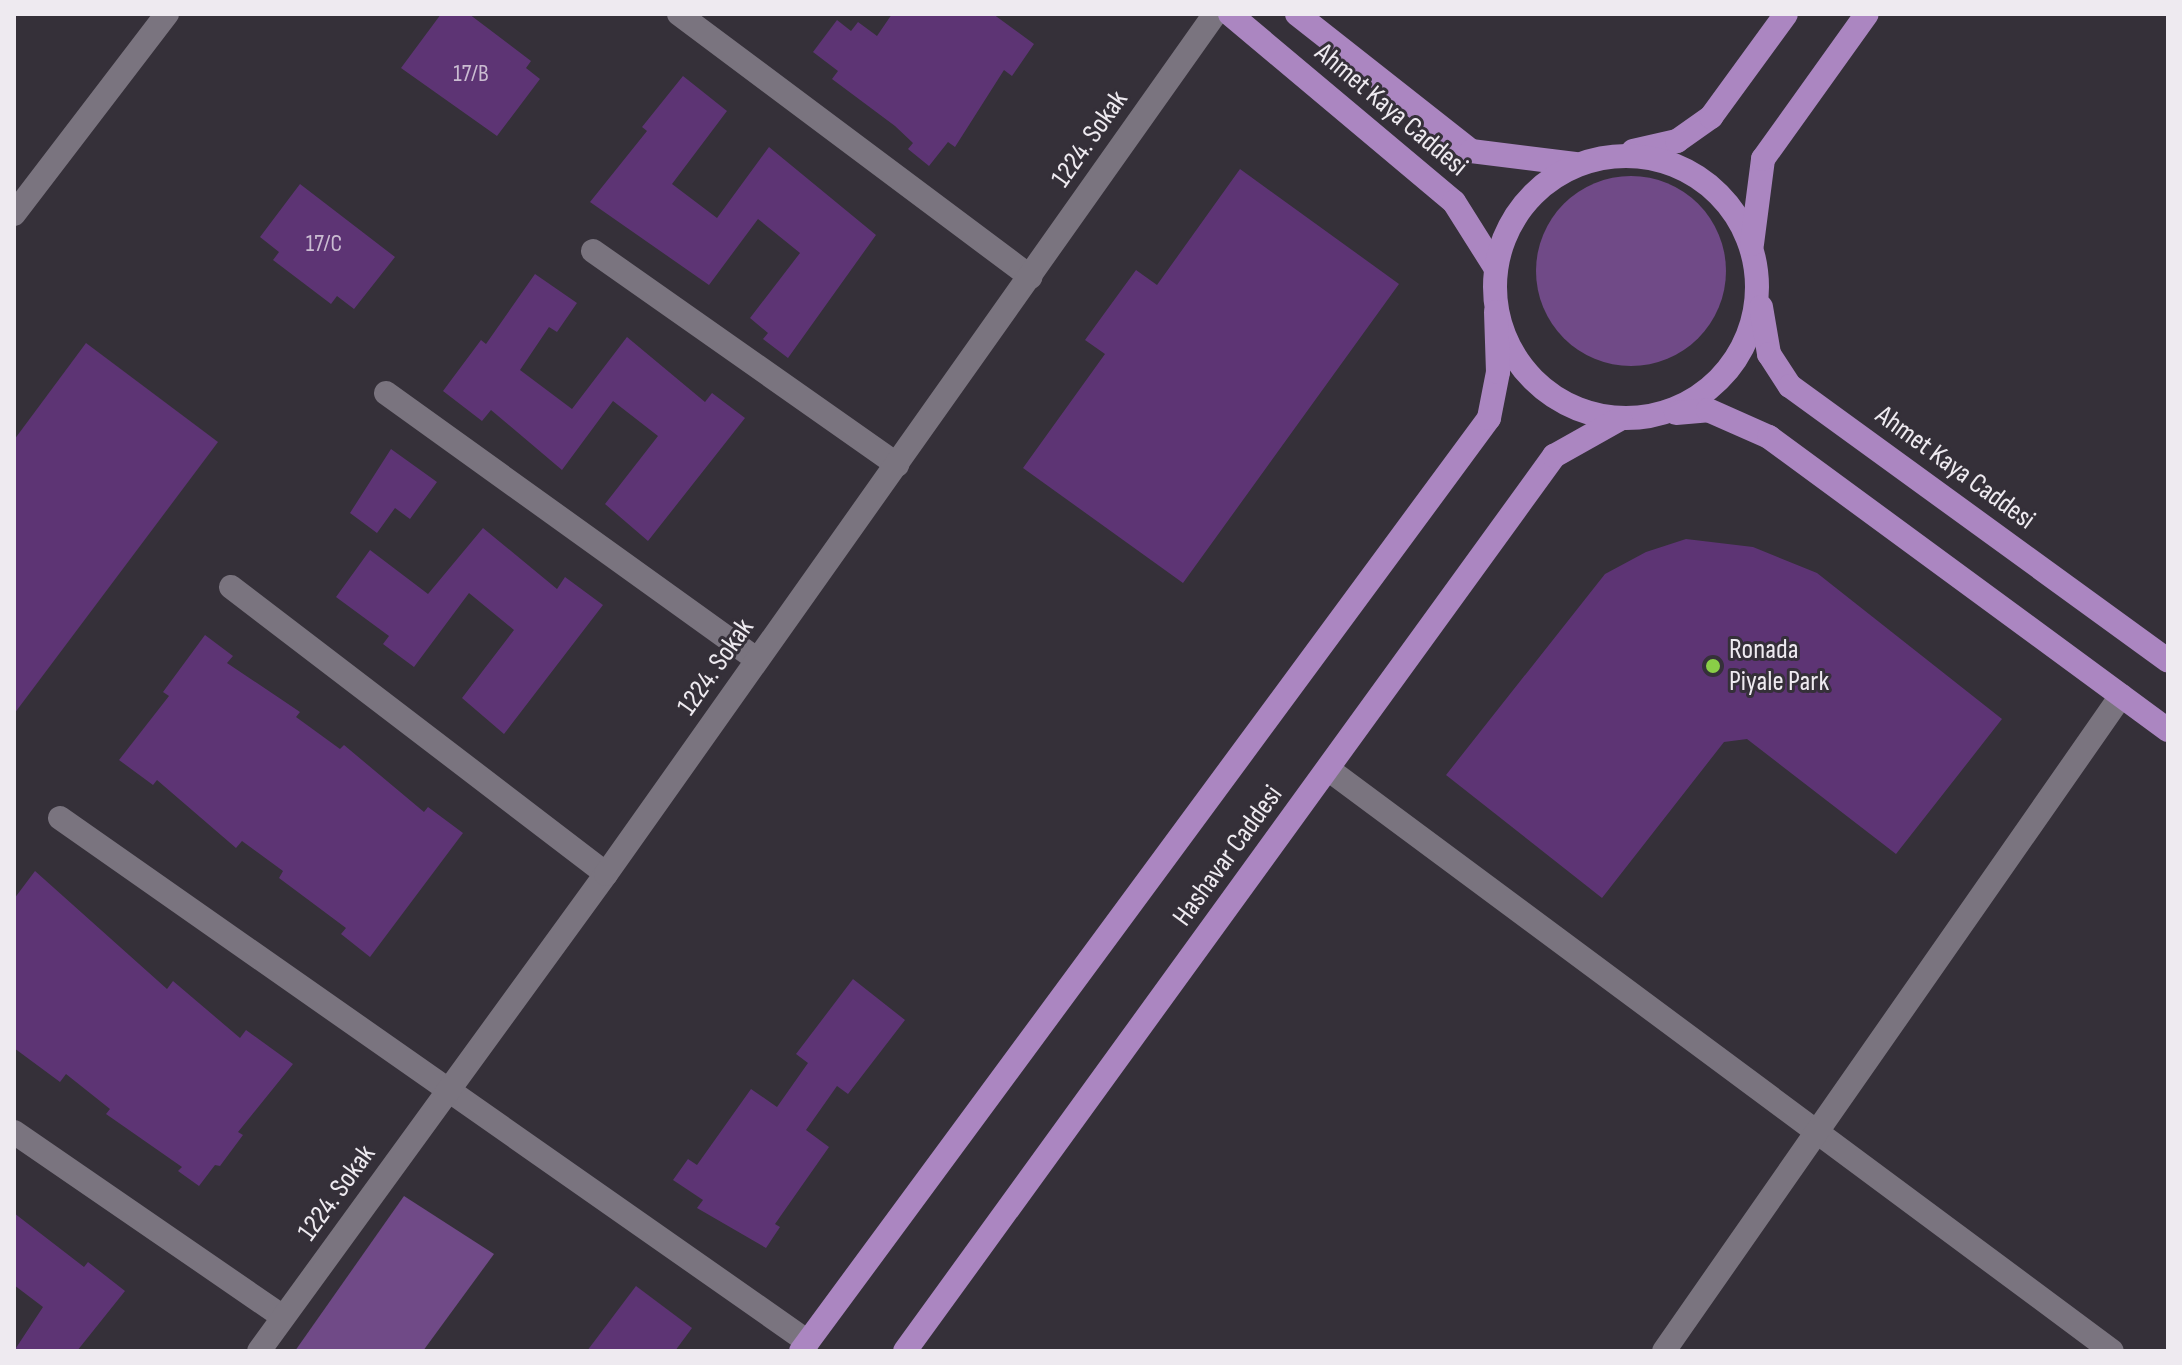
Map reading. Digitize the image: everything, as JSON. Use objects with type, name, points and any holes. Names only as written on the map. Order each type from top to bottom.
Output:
[{"type":"main road","name":"Ahmet Kaya Caddesi","points":[[1230,14],[1454,202],[1495,267]]},
{"type":"main road","name":"Ahmet Kaya Caddesi","points":[[1297,14],[1471,151],[1575,164]]},
{"type":"main road","points":[[805,1346],[1489,418],[1498,372],[1495,267],[1509,224],[1537,188],[1575,164],[1677,141],[1711,117],[1786,14]]},
{"type":"main road","points":[[1662,414],[1700,396],[1731,367],[1751,330],[1758,288],[1752,246],[1763,159],[1867,14]]},
{"type":"main road","points":[[1619,155],[1664,160],[1702,179],[1732,209],[1752,246]]},
{"type":"main road","name":"Ahmet Kaya Caddesi","points":[[1758,288],[1769,354],[1790,386],[2167,658]]},
{"type":"main road","points":[[1496,312],[1512,354],[1542,389],[1579,410],[1620,419],[1708,410],[1769,437],[2168,730]]},
{"type":"main road","name":"Hashavar Caddesi","points":[[905,1351],[1554,456],[1620,419]]},
{"type":"street","points":[[14,214],[167,14]]},
{"type":"street","points":[[679,14],[1031,277]]},
{"type":"street","name":"1224. Sokak","points":[[259,1351],[606,874],[1215,14]]},
{"type":"street","points":[[593,251],[897,465]]},
{"type":"street","points":[[386,393],[757,660]]},
{"type":"street","points":[[231,587],[606,874]]},
{"type":"street","points":[[1664,1351],[2121,696]]},
{"type":"street","points":[[1328,769],[2112,1351]]},
{"type":"street","points":[[60,818],[450,1090],[805,1346]]},
{"type":"street","points":[[14,1132],[283,1317]]},
{"type":"shaded area","points":[[1631,176],[1667,183],[1698,204],[1719,235],[1726,271],[1719,307],[1698,338],[1667,359],[1631,366],[1595,359],[1564,338],[1543,307],[1536,271],[1543,235],[1564,204],[1595,183]]},
{"type":"shaded area","points":[[404,1196],[494,1254],[423,1351],[295,1351]]},
{"type":"building","points":[[441,14],[469,14],[531,61],[526,68],[540,79],[497,136],[401,68]]},
{"type":"building","points":[[892,14],[993,14],[1034,44],[1012,76],[1004,70],[955,147],[948,142],[929,166],[908,149],[913,143],[895,126],[832,79],[838,71],[813,52],[837,20],[851,31],[858,22],[877,36]]},
{"type":"building","points":[[683,76],[727,111],[672,184],[717,218],[769,147],[876,235],[788,358],[763,339],[768,333],[750,318],[800,253],[758,219],[709,285],[590,202],[647,131],[642,127]]},
{"type":"building","points":[[1240,169],[1399,284],[1183,583],[1023,468],[1105,354],[1085,340],[1136,270],[1157,285]]},
{"type":"building","points":[[300,184],[395,257],[354,309],[337,296],[331,304],[273,260],[279,252],[260,237]]},
{"type":"building","points":[[535,274],[577,303],[557,332],[549,327],[520,370],[572,409],[627,337],[705,402],[712,393],[745,418],[648,541],[605,504],[658,436],[613,401],[562,470],[491,410],[482,421],[443,391],[481,340],[486,344]]},
{"type":"building","points":[[86,343],[218,442],[14,714],[14,440]]},
{"type":"building","points":[[391,449],[437,482],[410,519],[395,508],[377,533],[350,513]]},
{"type":"building","points":[[483,528],[557,589],[565,577],[603,605],[504,734],[462,698],[514,630],[469,593],[414,667],[383,644],[389,636],[336,597],[370,550],[428,594]]},
{"type":"building","points":[[1686,539],[1753,547],[1817,573],[2002,719],[1896,854],[1747,739],[1724,742],[1602,898],[1446,775],[1605,574],[1646,552]]},
{"type":"building","points":[[205,635],[233,656],[227,663],[300,712],[296,717],[340,749],[344,745],[424,812],[428,807],[463,833],[370,957],[341,934],[346,928],[279,878],[283,871],[242,841],[236,848],[157,780],[153,785],[119,760],[169,696],[163,692]]},
{"type":"building","points":[[35,871],[167,989],[173,981],[240,1038],[246,1030],[293,1064],[238,1132],[243,1135],[220,1166],[215,1165],[199,1186],[178,1171],[182,1167],[106,1114],[110,1109],[66,1074],[60,1082],[14,1048],[14,899]]},
{"type":"building","points":[[853,979],[905,1020],[848,1094],[837,1086],[806,1130],[829,1147],[775,1224],[780,1227],[766,1248],[697,1208],[703,1200],[673,1180],[688,1159],[697,1165],[751,1089],[777,1107],[808,1063],[796,1054]]},
{"type":"building","points":[[14,1213],[84,1267],[88,1262],[125,1291],[77,1351],[14,1351],[43,1307],[14,1285]]},
{"type":"building","points":[[636,1286],[692,1328],[675,1351],[587,1351]]},
{"type":"place","name":"Ronada Piyale Park","points":[[1713,666]]}]
